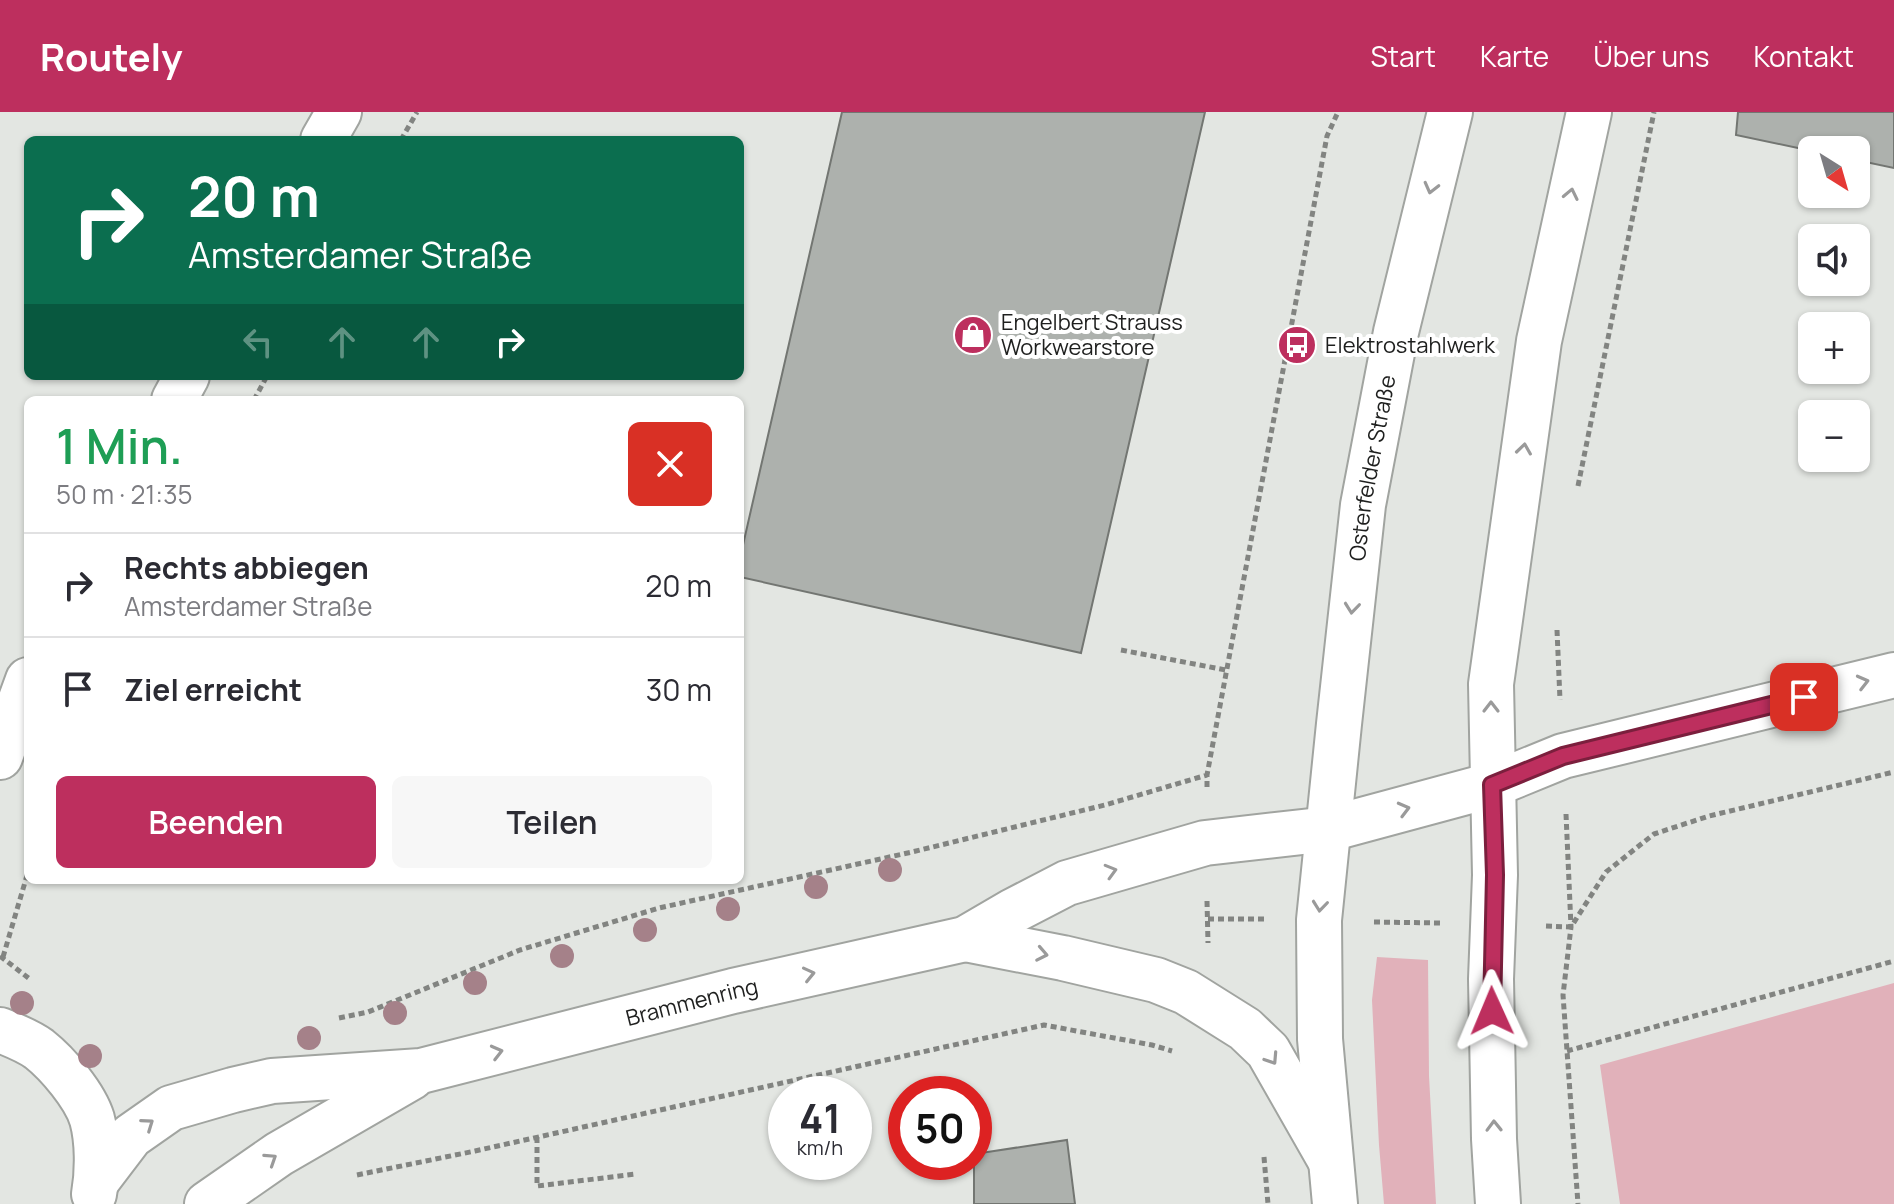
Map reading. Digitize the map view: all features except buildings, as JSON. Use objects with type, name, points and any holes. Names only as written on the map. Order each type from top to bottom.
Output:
[{"type":"street","points":[[325,136],[339,112]]},
{"type":"street","name":"Osterfelder Straße","points":[[1335,1204],[1320,1039],[1319,920],[1363,505],[1396,332],[1450,112]]},
{"type":"street","points":[[1498,1204],[1491,979],[1495,875],[1491,684],[1539,341],[1589,112]]},
{"type":"street","points":[[1329,829],[1492,785],[1563,756],[1894,675]]},
{"type":"street","points":[[0,757],[24,691]]},
{"type":"street","name":"Brammenring","points":[[94,1193],[131,1136],[171,1108],[272,1081],[421,1071],[733,991],[965,939],[1067,883],[1205,843],[1329,829]]},
{"type":"street","name":"Brammenring","points":[[965,939],[1156,980],[1186,992],[1245,1029],[1268,1051],[1329,1158]]},
{"type":"street","name":"Brammenring","points":[[0,1030],[38,1048],[55,1063],[84,1101],[92,1119],[96,1147],[94,1193]]},
{"type":"street","name":"Brammenring","points":[[207,1204],[279,1154],[421,1071]]},
{"type":"path","points":[[403,136],[417,112]]},
{"type":"path","points":[[1205,843],[1207,775],[1226,670],[1327,136],[1338,112]]},
{"type":"path","points":[[1578,489],[1654,112]]},
{"type":"path","points":[[1557,618],[1571,927],[1563,995],[1578,1204]]},
{"type":"path","points":[[1121,650],[1226,670]]},
{"type":"path","points":[[1571,927],[1606,872],[1654,834],[1709,816],[1894,772]]},
{"type":"path","points":[[338,1018],[368,1012],[520,950],[659,908],[956,842],[1105,805],[1207,775]]},
{"type":"path","points":[[3,957],[24,884]]},
{"type":"path","points":[[1208,919],[1571,927]]},
{"type":"path","points":[[1567,1051],[1894,961]]},
{"type":"path","points":[[349,1177],[1044,1025],[1152,1045],[1180,1054]]},
{"type":"path","points":[[537,1137],[537,1186],[636,1174]]},
{"type":"shaded area","points":[[1377,957],[1428,960],[1429,1076],[1436,1204],[1384,1204],[1372,1000]]},
{"type":"shaded area","points":[[1894,983],[1894,1204],[1620,1204],[1600,1065]]},
{"type":"place","name":"Engelbert Strauss Workwearstore","points":[[973,335]]},
{"type":"place","name":"Elektrostahlwerk","points":[[1297,345]]},
{"type":"route","points":[[1492,1011],[1495,875],[1492,785],[1563,756],[1804,697]]}]
